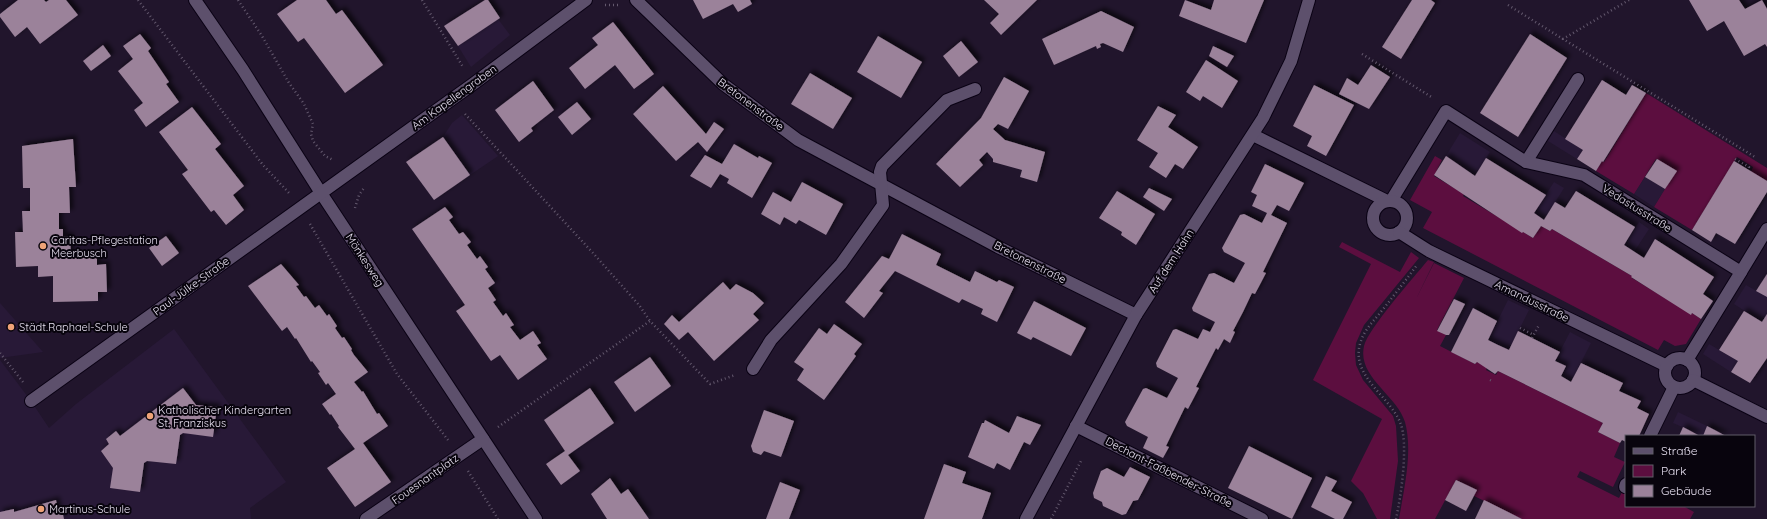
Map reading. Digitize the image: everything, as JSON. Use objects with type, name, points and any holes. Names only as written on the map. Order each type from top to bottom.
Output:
[{"type":"street","name":"Mönkesweg","points":[[195,0],[243,70],[321,193],[536,519]]},
{"type":"street","name":"Am Kapellengraben","points":[[321,193],[473,84],[586,0]]},
{"type":"street","name":"Bretonenstraße","points":[[636,0],[723,84],[798,140],[998,247],[1136,315]]},
{"type":"street","name":"Auf dem Hahn","points":[[1026,519],[1136,315],[1253,135],[1283,81],[1291,61],[1309,0]]},
{"type":"street","points":[[1526,162],[1578,79]]},
{"type":"street","points":[[753,369],[771,340],[841,264],[883,205],[880,172],[882,166],[947,100],[975,89]]},
{"type":"street","points":[[1253,135],[1389,201],[1398,203],[1406,211],[1406,223],[1399,232],[1389,235],[1383,234],[1375,226],[1373,216],[1374,210],[1382,203],[1389,201],[1446,111]]},
{"type":"street","name":"Vedastusstraße","points":[[1446,111],[1526,162],[1584,176],[1741,272]]},
{"type":"street","name":"Paul-Jülke-Straße","points":[[34,400],[321,193]]},
{"type":"street","points":[[1687,360],[1767,229]]},
{"type":"street","name":"Amandusstraße","points":[[1399,232],[1429,251],[1666,366]]},
{"type":"street","points":[[1675,359],[1687,360],[1693,366],[1693,380],[1685,387],[1674,387],[1669,383],[1666,377],[1666,366],[1675,359]]},
{"type":"street","points":[[1693,380],[1767,417]]},
{"type":"street","points":[[1650,435],[1674,387]]},
{"type":"street","name":"Dechant-Faßbender-Straße","points":[[1076,426],[1262,519]]},
{"type":"street","name":"Fouesnantplatz","points":[[366,519],[483,439]]},
{"type":"path","points":[[138,0],[263,165],[300,207],[397,374],[459,455],[498,519]]},
{"type":"path","points":[[238,0],[262,36],[289,83],[304,104],[314,124],[311,134],[314,141],[325,156],[336,161]]},
{"type":"path","points":[[422,0],[473,84]]},
{"type":"path","points":[[1563,39],[1629,0]]},
{"type":"path","points":[[601,6],[608,4],[618,5],[624,9]]},
{"type":"path","points":[[1508,5],[1755,157]]},
{"type":"path","points":[[1362,54],[1443,104],[1446,111]]},
{"type":"path","points":[[452,98],[499,153],[634,300],[650,321],[710,384],[753,369]]},
{"type":"path","points":[[1735,159],[1749,167],[1748,170]]},
{"type":"path","points":[[357,214],[355,209],[359,195],[367,184]]},
{"type":"path","points":[[1396,519],[1400,501],[1403,437],[1400,423],[1390,405],[1364,373],[1360,358],[1360,345],[1365,331],[1429,251]]},
{"type":"path","points":[[483,439],[650,321]]},
{"type":"path","points":[[1520,328],[1533,337]]},
{"type":"path","points":[[0,352],[34,400]]},
{"type":"path","points":[[496,423],[498,428]]},
{"type":"shaded area","points":[[498,19],[510,35],[471,67],[458,46]]},
{"type":"shaded area","points":[[462,115],[498,156],[470,175],[443,137],[452,123]]},
{"type":"shaded area","points":[[1554,131],[1583,150],[1577,159],[1548,141]]},
{"type":"shaded area","points":[[1460,133],[1490,152],[1475,176],[1446,156]]},
{"type":"shaded area","points":[[1645,177],[1665,189],[1654,207],[1634,194]]},
{"type":"shaded area","points":[[1554,182],[1564,188],[1544,220],[1534,213]]},
{"type":"shaded area","points":[[1639,222],[1649,229],[1634,252],[1624,245]]},
{"type":"shaded area","points":[[1746,285],[1767,297],[1767,314],[1762,322],[1734,304]]},
{"type":"shaded area","points":[[1508,300],[1529,310],[1509,350],[1488,340]]},
{"type":"shaded area","name":"Städt.Raphael-Schule","points":[[0,303],[43,352],[0,358]]},
{"type":"shaded area","name":"Katholischer Kindergarten St. Franziskus","points":[[174,329],[286,482],[250,508],[251,519],[0,519],[0,360],[49,428],[76,404]]},
{"type":"shaded area","points":[[1570,332],[1591,343],[1571,382],[1561,376],[1566,366],[1555,361]]},
{"type":"shaded area","points":[[1709,344],[1738,361],[1731,372],[1703,354]]},
{"type":"shaded area","points":[[1678,412],[1707,426],[1703,435],[1701,435],[1673,423]]},
{"type":"green space","points":[[1646,93],[1767,168],[1767,181],[1751,172],[1753,167],[1737,157],[1692,230],[1654,207],[1676,171],[1656,159],[1634,194],[1596,171],[1602,161],[1604,162]]},
{"type":"green space","points":[[1435,156],[1442,160],[1434,176],[1464,194],[1463,196],[1533,238],[1541,226],[1550,231],[1552,229],[1701,319],[1686,344],[1675,346],[1664,340],[1658,350],[1423,228],[1432,212],[1410,200]]},
{"type":"green space","points":[[1342,242],[1400,272],[1411,252],[1419,258],[1364,325],[1356,343],[1356,365],[1363,380],[1393,416],[1396,426],[1398,461],[1390,519],[1377,519],[1363,493],[1351,481],[1382,419],[1313,380],[1371,264],[1339,247]]},
{"type":"green space","points":[[1428,260],[1434,262],[1416,299],[1434,263],[1464,278],[1437,330],[1446,335],[1440,346],[1475,364],[1477,362],[1487,367],[1486,370],[1496,375],[1498,371],[1603,423],[1598,432],[1620,443],[1614,457],[1625,462],[1613,487],[1580,471],[1577,477],[1619,498],[1622,492],[1625,494],[1625,507],[1685,507],[1694,512],[1690,519],[1522,519],[1474,496],[1476,490],[1456,480],[1435,519],[1399,519],[1408,458],[1405,422],[1401,412],[1372,377],[1366,367],[1363,357],[1364,346],[1367,338],[1403,290]]},
{"type":"building","points":[[18,0],[44,0],[46,2],[49,0],[66,0],[78,15],[40,44],[27,27],[15,37],[0,17],[0,14]]},
{"type":"building","points":[[297,0],[326,0],[336,14],[342,10],[383,65],[345,93],[304,38],[298,42],[277,14]]},
{"type":"building","points":[[485,0],[488,0],[500,18],[458,46],[444,26]]},
{"type":"building","points":[[693,0],[750,0],[752,4],[738,12],[733,4],[703,19]]},
{"type":"building","points":[[984,0],[1037,0],[1001,35],[990,23],[999,14]]},
{"type":"building","points":[[1185,0],[1211,10],[1214,0],[1264,0],[1246,43],[1179,16]]},
{"type":"building","points":[[1412,0],[1431,0],[1435,3],[1401,59],[1382,47]]},
{"type":"building","points":[[1689,0],[1739,0],[1745,9],[1762,0],[1767,9],[1767,47],[1765,44],[1744,56],[1724,21],[1707,31]]},
{"type":"building","points":[[1101,11],[1134,27],[1123,52],[1103,43],[1100,44],[1101,47],[1097,49],[1096,46],[1054,65],[1042,39]]},
{"type":"building","points":[[613,22],[654,74],[634,89],[615,65],[585,89],[569,68],[598,45],[592,38]]},
{"type":"building","points":[[140,34],[151,48],[148,51],[169,82],[166,84],[179,102],[146,127],[134,110],[143,103],[118,71],[133,59],[123,46]]},
{"type":"building","points":[[1530,34],[1567,58],[1518,137],[1480,113]]},
{"type":"building","points":[[878,36],[922,62],[901,98],[857,72]]},
{"type":"building","points":[[961,41],[978,62],[959,77],[943,56]]},
{"type":"building","points":[[103,45],[111,56],[91,71],[83,61]]},
{"type":"building","points":[[1213,46],[1234,56],[1227,67],[1209,56]]},
{"type":"building","points":[[1206,60],[1238,81],[1222,108],[1203,96],[1200,101],[1186,92]]},
{"type":"building","points":[[1371,65],[1390,77],[1369,109],[1339,94],[1347,78],[1358,85]]},
{"type":"building","points":[[810,73],[852,98],[833,129],[791,104]]},
{"type":"building","points":[[1004,77],[1029,91],[1008,129],[998,124],[993,129],[1005,140],[1045,152],[1037,182],[1020,177],[1022,170],[993,162],[993,159],[987,152],[979,160],[983,165],[960,187],[936,164],[981,118]]},
{"type":"building","points":[[1602,80],[1626,95],[1632,85],[1646,93],[1596,171],[1577,159],[1583,150],[1565,139]]},
{"type":"building","points":[[533,81],[554,110],[531,128],[533,131],[519,142],[495,110]]},
{"type":"building","points":[[1314,85],[1354,105],[1326,156],[1307,146],[1312,136],[1293,126]]},
{"type":"building","points":[[663,86],[706,134],[714,122],[724,129],[707,152],[698,142],[676,161],[633,114]]},
{"type":"building","points":[[577,102],[591,119],[572,135],[558,117]]},
{"type":"building","points":[[1158,106],[1176,115],[1168,127],[1198,147],[1183,169],[1175,164],[1166,178],[1149,167],[1158,153],[1137,140]]},
{"type":"building","points":[[192,107],[221,144],[215,149],[244,186],[233,195],[244,210],[226,225],[214,210],[211,212],[182,174],[188,170],[159,132]]},
{"type":"building","points":[[443,137],[470,175],[434,200],[406,162]]},
{"type":"building","name":"Caritas-Pflegestation Meerbusch","points":[[73,139],[76,187],[69,187],[70,213],[59,213],[59,229],[63,229],[63,236],[70,236],[71,257],[97,256],[97,265],[106,264],[107,292],[98,292],[98,301],[53,302],[53,276],[38,277],[38,266],[16,267],[15,232],[23,232],[22,211],[30,211],[30,188],[23,188],[22,146]]},
{"type":"building","points":[[734,144],[758,158],[759,156],[772,163],[752,198],[727,183],[729,179],[720,174],[711,188],[690,176],[705,155],[722,164]]},
{"type":"building","points":[[1446,156],[1475,176],[1486,158],[1546,195],[1534,213],[1544,220],[1555,202],[1565,208],[1576,191],[1635,227],[1624,245],[1644,258],[1655,239],[1714,277],[1703,294],[1713,301],[1701,319],[1692,313],[1691,315],[1631,277],[1632,276],[1552,229],[1550,231],[1541,226],[1533,238],[1523,232],[1522,233],[1434,175]]},
{"type":"building","points":[[1657,159],[1677,171],[1665,189],[1645,177]]},
{"type":"building","points":[[1734,161],[1767,181],[1767,192],[1735,244],[1716,233],[1711,242],[1692,230]]},
{"type":"building","points":[[1265,164],[1304,183],[1289,211],[1277,205],[1271,215],[1287,223],[1263,272],[1266,273],[1255,294],[1252,293],[1233,331],[1235,332],[1230,343],[1224,339],[1218,350],[1216,348],[1196,387],[1199,388],[1188,409],[1185,407],[1166,446],[1169,447],[1163,458],[1143,448],[1148,437],[1127,426],[1125,422],[1143,389],[1146,388],[1167,398],[1178,378],[1157,367],[1156,363],[1173,330],[1176,329],[1198,339],[1203,329],[1210,332],[1215,322],[1193,311],[1192,308],[1209,274],[1214,273],[1234,283],[1245,263],[1224,252],[1222,248],[1240,215],[1244,214],[1262,223],[1267,213],[1252,206],[1257,195],[1251,192]]},
{"type":"building","points":[[802,182],[843,204],[826,235],[799,220],[796,224],[784,217],[780,225],[761,214],[773,192],[791,202]]},
{"type":"building","points":[[1149,188],[1172,199],[1164,211],[1143,197]]},
{"type":"building","points":[[1117,191],[1155,214],[1136,245],[1121,235],[1122,232],[1099,218]]},
{"type":"building","points":[[445,207],[453,217],[449,220],[459,234],[463,232],[471,242],[467,245],[477,259],[480,256],[488,267],[485,269],[495,283],[488,288],[496,300],[493,302],[503,316],[506,313],[514,325],[510,327],[520,340],[533,331],[541,343],[537,345],[547,359],[518,380],[500,355],[491,361],[456,311],[465,305],[412,229]]},
{"type":"building","points":[[902,234],[941,254],[936,265],[970,282],[975,271],[997,282],[999,280],[1014,287],[997,322],[981,314],[983,309],[962,299],[959,303],[895,271],[879,291],[883,293],[864,318],[845,302],[882,256],[889,259]]},
{"type":"building","points":[[166,236],[179,253],[162,266],[149,248]]},
{"type":"building","points":[[281,264],[299,285],[296,286],[304,297],[306,296],[315,308],[319,305],[327,316],[329,314],[337,326],[335,328],[342,338],[344,337],[354,355],[368,372],[354,382],[362,392],[363,391],[377,414],[379,413],[388,426],[363,443],[391,482],[355,507],[327,468],[355,449],[338,427],[339,426],[331,414],[330,415],[322,404],[336,394],[328,383],[326,385],[318,373],[320,372],[312,361],[311,362],[296,338],[295,339],[287,327],[282,331],[248,286]]},
{"type":"building","points":[[1767,274],[1767,297],[1756,291]]},
{"type":"building","points":[[723,282],[730,290],[736,284],[753,293],[764,303],[753,314],[759,320],[714,361],[688,332],[679,340],[664,324],[672,315],[679,322]]},
{"type":"building","points":[[1454,299],[1465,304],[1449,335],[1446,335],[1437,331]]},
{"type":"building","points":[[1034,301],[1086,328],[1071,356],[1033,337],[1031,340],[1017,333]]},
{"type":"building","points":[[1473,308],[1497,321],[1488,340],[1509,350],[1518,331],[1560,352],[1555,361],[1566,366],[1561,376],[1571,382],[1581,363],[1623,383],[1619,391],[1641,401],[1637,408],[1649,414],[1639,435],[1625,435],[1625,442],[1622,440],[1620,443],[1598,432],[1603,423],[1498,371],[1495,374],[1477,362],[1475,364],[1451,352]]},
{"type":"building","points":[[1744,311],[1762,322],[1767,314],[1767,358],[1750,383],[1731,372],[1738,361],[1719,350]]},
{"type":"building","points":[[834,324],[862,344],[854,354],[856,356],[824,400],[797,380],[804,369],[794,362],[819,328],[827,334]]},
{"type":"building","points":[[650,357],[671,386],[635,412],[614,382]]},
{"type":"building","points":[[183,388],[196,405],[217,407],[213,437],[183,433],[180,435],[176,464],[147,461],[144,463],[140,492],[110,488],[113,468],[101,451],[109,444],[106,439],[116,431],[120,436]]},
{"type":"building","points":[[590,388],[614,423],[568,455],[580,471],[561,485],[546,464],[565,451],[544,420]]},
{"type":"building","points":[[764,410],[794,421],[781,457],[764,451],[761,455],[753,452],[751,446]]},
{"type":"building","points":[[1017,416],[1041,425],[1030,445],[1024,442],[1010,470],[997,463],[994,469],[968,457],[982,423],[984,423],[985,420],[1009,433]]},
{"type":"building","points":[[1707,426],[1724,435],[1703,435]]},
{"type":"building","points":[[1683,427],[1698,435],[1679,435]]},
{"type":"building","points":[[1249,446],[1312,478],[1292,519],[1228,488]]},
{"type":"building","points":[[944,464],[966,472],[962,483],[991,493],[982,519],[924,519]]},
{"type":"building","points":[[1130,467],[1150,477],[1138,500],[1133,501],[1126,514],[1122,515],[1103,506],[1102,502],[1094,498],[1093,493],[1101,471],[1107,468],[1124,477]]},
{"type":"building","points":[[1326,476],[1337,481],[1331,491],[1352,502],[1343,519],[1335,519],[1311,507]]},
{"type":"building","points":[[610,478],[621,494],[628,489],[649,519],[607,519],[591,494]]},
{"type":"building","points":[[1456,480],[1477,490],[1466,511],[1445,500]]},
{"type":"building","points":[[780,482],[800,490],[789,519],[766,519]]},
{"type":"building","name":"Martinus-Schule","points":[[56,500],[58,511],[62,510],[64,519],[0,519],[0,512],[14,509],[14,512]]},
{"type":"building","points":[[1484,500],[1522,519],[1475,519]]},
{"type":"place","name":"Caritas-Pflegestation Meerbusch","points":[[43,246]]},
{"type":"place","name":"Städt.Raphael-Schule","points":[[11,327]]},
{"type":"place","name":"Katholischer Kindergarten St. Franziskus","points":[[150,416]]},
{"type":"place","name":"Martinus-Schule","points":[[41,509]]}]
